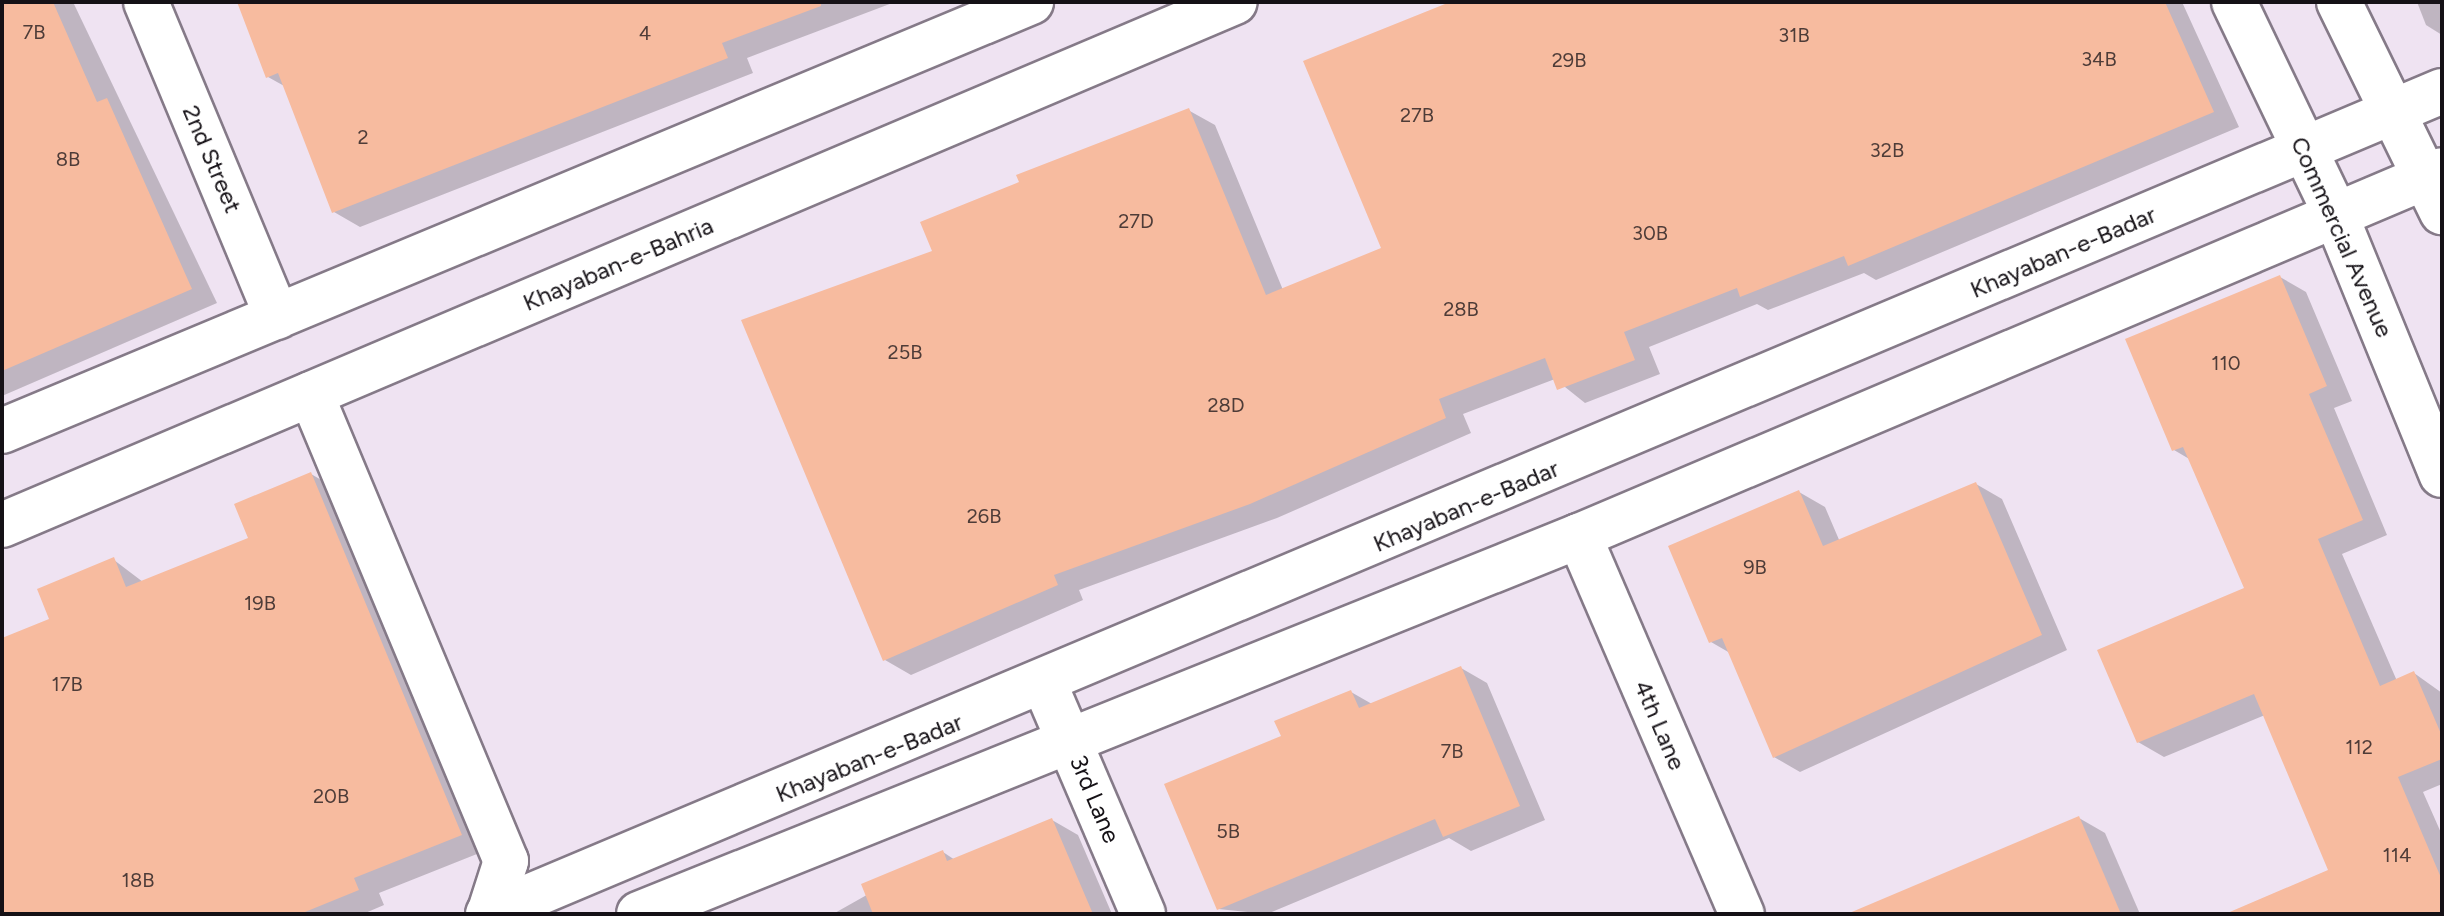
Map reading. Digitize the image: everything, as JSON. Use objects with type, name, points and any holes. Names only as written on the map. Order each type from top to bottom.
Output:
[{"type":"main road","name":"2nd Street","points":[[146,2],[277,317]]},
{"type":"main road","points":[[2,431],[1031,2]]},
{"type":"main road","name":"Khayaban-e-Bahria","points":[[2,525],[311,394],[1163,16],[1235,2]]},
{"type":"main road","name":"Commercial Avenue","points":[[2234,2],[2334,211],[2442,475]]},
{"type":"main road","points":[[639,914],[1579,536],[2334,211],[2437,186],[2339,2]]},
{"type":"main road","name":"Khayaban-e-Badar","points":[[488,914],[546,903],[1045,685],[2442,91]]},
{"type":"main road","points":[[311,394],[506,861],[546,903]]},
{"type":"main road","name":"4th Lane","points":[[1579,536],[1742,914]]},
{"type":"main road","name":"3rd Lane","points":[[1045,685],[1143,914]]},
{"type":"main road","points":[[488,914],[506,861]]},
{"type":"building","points":[[2,2],[53,2],[97,102],[107,98],[192,289],[2,371]]},
{"type":"building","points":[[237,2],[821,2],[821,6],[722,43],[728,58],[332,213],[278,73],[266,78]]},
{"type":"building","points":[[1450,2],[2165,2],[2214,112],[1848,266],[1844,256],[1740,297],[1737,288],[1624,332],[1635,360],[1557,390],[1545,358],[1439,399],[1446,418],[1250,504],[1054,575],[1058,585],[883,661],[741,320],[932,251],[920,222],[1019,182],[1016,175],[1189,108],[1266,295],[1381,248],[1303,61]]},
{"type":"building","points":[[2280,275],[2327,386],[2309,394],[2363,520],[2318,539],[2380,686],[2414,671],[2442,736],[2442,759],[2398,777],[2442,880],[2442,914],[2225,914],[2328,870],[2254,694],[2137,743],[2097,650],[2244,588],[2183,447],[2172,451],[2125,339]]},
{"type":"building","points":[[311,472],[462,835],[354,878],[359,890],[300,914],[2,914],[2,638],[49,619],[37,589],[114,557],[126,587],[248,538],[234,504]]},
{"type":"building","points":[[1976,482],[2042,635],[1773,758],[1722,638],[1709,643],[1668,546],[1799,490],[1823,546]]},
{"type":"building","points":[[1461,666],[1520,806],[1443,837],[1435,819],[1217,910],[1164,784],[1281,736],[1274,721],[1351,690],[1359,708]]},
{"type":"building","points":[[2079,816],[2121,914],[1847,914]]},
{"type":"building","points":[[1052,818],[1093,914],[873,914],[861,884],[943,850],[947,861]]}]
